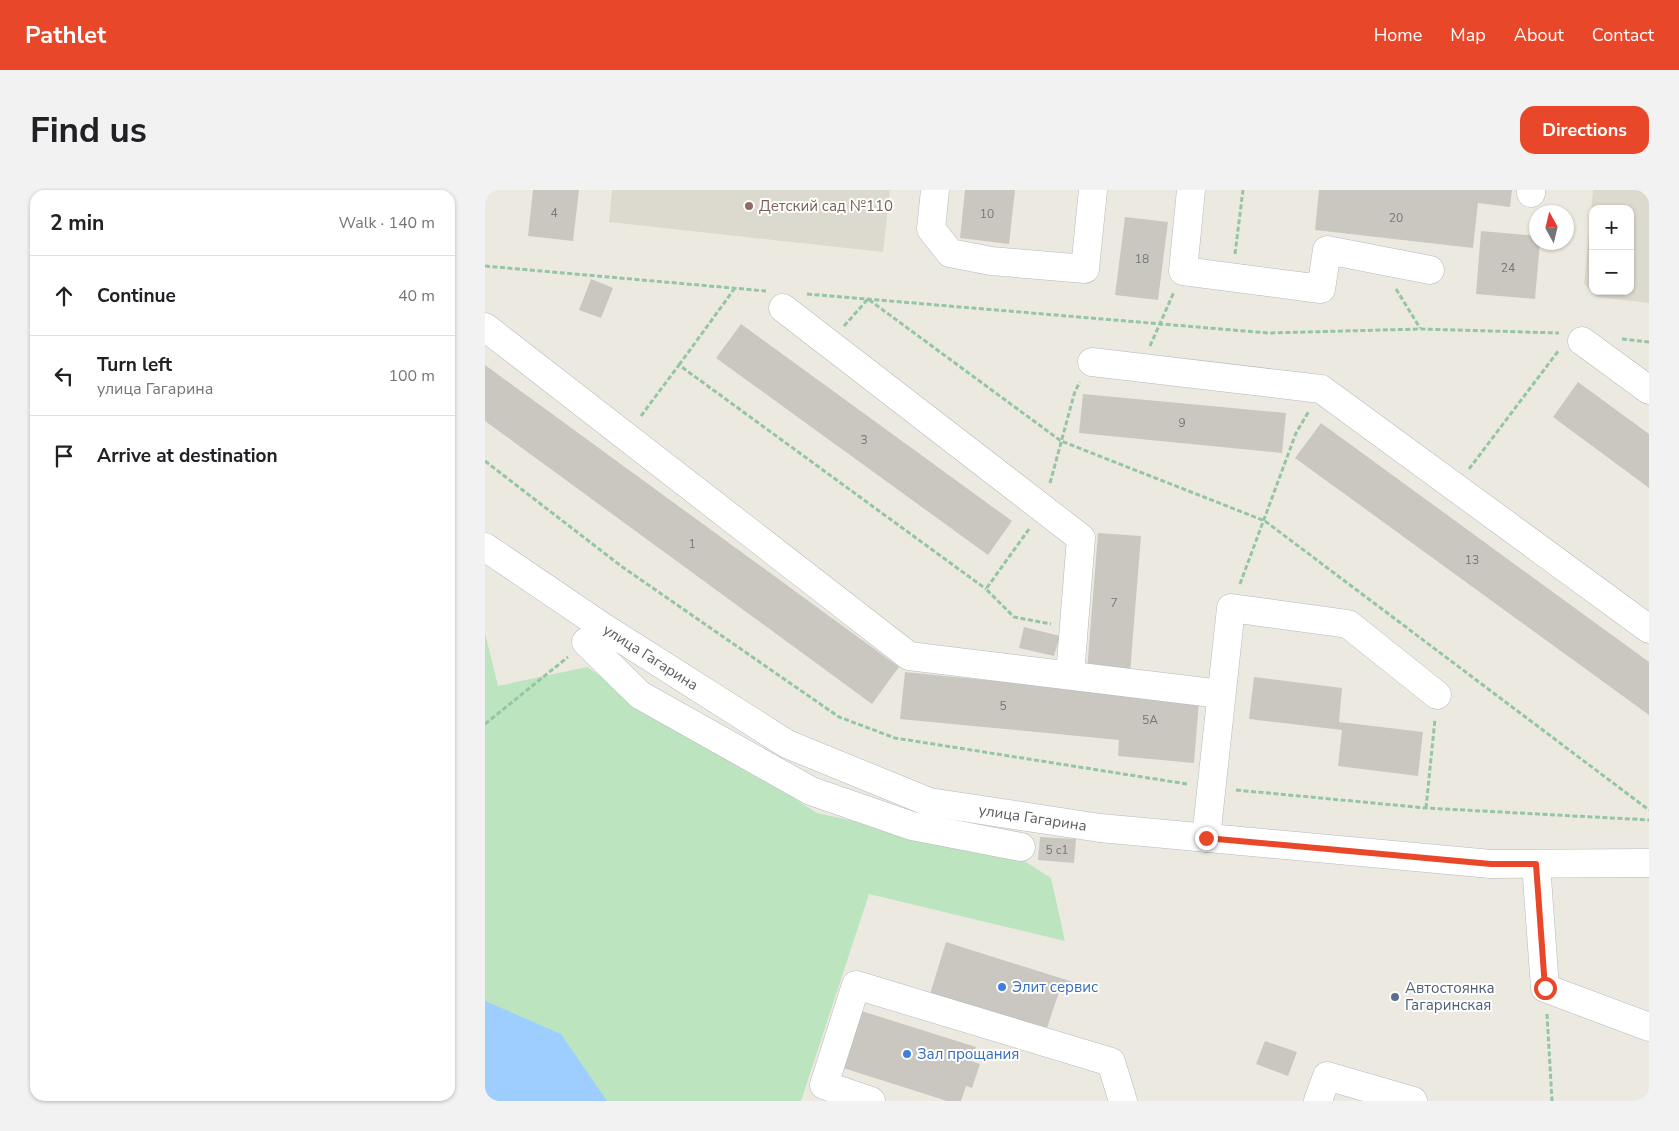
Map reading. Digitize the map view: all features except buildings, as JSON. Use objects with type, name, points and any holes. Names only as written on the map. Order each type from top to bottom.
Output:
[{"type":"street","points":[[935,190],[931,229],[950,253],[991,261],[1085,270],[1093,190]]},
{"type":"street","points":[[1191,190],[1183,271],[1321,289],[1327,250],[1430,270]]},
{"type":"street","points":[[786,298],[829,343],[1081,538],[1070,675]]},
{"type":"street","points":[[485,327],[909,656],[1221,694]]},
{"type":"street","points":[[1568,341],[1649,390]]},
{"type":"street","points":[[1092,362],[1321,389],[1649,629]]},
{"type":"street","name":"улица Гагарина","points":[[485,547],[603,627],[787,744],[929,802],[1099,828],[1491,864],[1649,863]]},
{"type":"street","points":[[1206,838],[1231,608],[1348,624],[1437,695]]},
{"type":"street","points":[[586,642],[640,694],[811,790],[912,826],[1021,846]]},
{"type":"street","points":[[1536,864],[1545,988],[1649,1027]]},
{"type":"street","points":[[871,1101],[824,1085],[855,985],[1111,1062],[1123,1101]]},
{"type":"street","points":[[1319,1101],[1327,1076],[1374,1096],[1413,1101]]},
{"type":"path","points":[[1232,278],[1243,190]]},
{"type":"path","points":[[1379,260],[1421,329]]},
{"type":"path","points":[[485,266],[735,288],[786,298],[868,299],[1268,333],[1421,329],[1568,341]]},
{"type":"path","points":[[1149,347],[1183,271]]},
{"type":"path","points":[[626,436],[735,288]]},
{"type":"path","points":[[829,343],[868,299]]},
{"type":"path","points":[[868,299],[1061,441],[1265,520],[1649,810]]},
{"type":"path","points":[[1620,339],[1649,342]]},
{"type":"path","points":[[1455,487],[1568,341]]},
{"type":"path","points":[[986,589],[1044,509],[1075,391],[1092,362]]},
{"type":"path","points":[[679,365],[986,589],[1014,617],[1073,629]]},
{"type":"path","points":[[1231,608],[1296,433],[1321,389]]},
{"type":"path","points":[[485,461],[621,566],[839,717],[895,738],[1211,787],[1426,808],[1649,820]]},
{"type":"path","points":[[485,724],[586,642]]},
{"type":"path","points":[[1426,808],[1437,695]]},
{"type":"path","points":[[1545,988],[1552,1101]]},
{"type":"shaded area","name":"Детский сад №110","points":[[612,190],[890,190],[883,252],[609,222]]},
{"type":"shaded area","points":[[1593,190],[1649,190],[1649,303],[1597,297],[1595,295],[1634,295],[1634,205],[1592,205]]},
{"type":"shaded area","points":[[1589,232],[1589,250],[1589,289],[1584,284]]},
{"type":"green space","points":[[485,633],[498,686],[587,667],[817,813],[1018,857],[1051,878],[1065,941],[869,894],[801,1101],[485,1101]]},
{"type":"water","points":[[485,1001],[561,1034],[607,1101],[485,1101]]},
{"type":"place","name":"Детский сад №110","points":[[749,206]]},
{"type":"place","name":"Элит сервис","points":[[1002,987]]},
{"type":"place","name":"Автостоянка Гагаринская","points":[[1395,997]]},
{"type":"place","name":"Зал прощания","points":[[907,1054]]},
{"type":"route","points":[[1206,838],[1491,864],[1536,864],[1545,988]]}]
